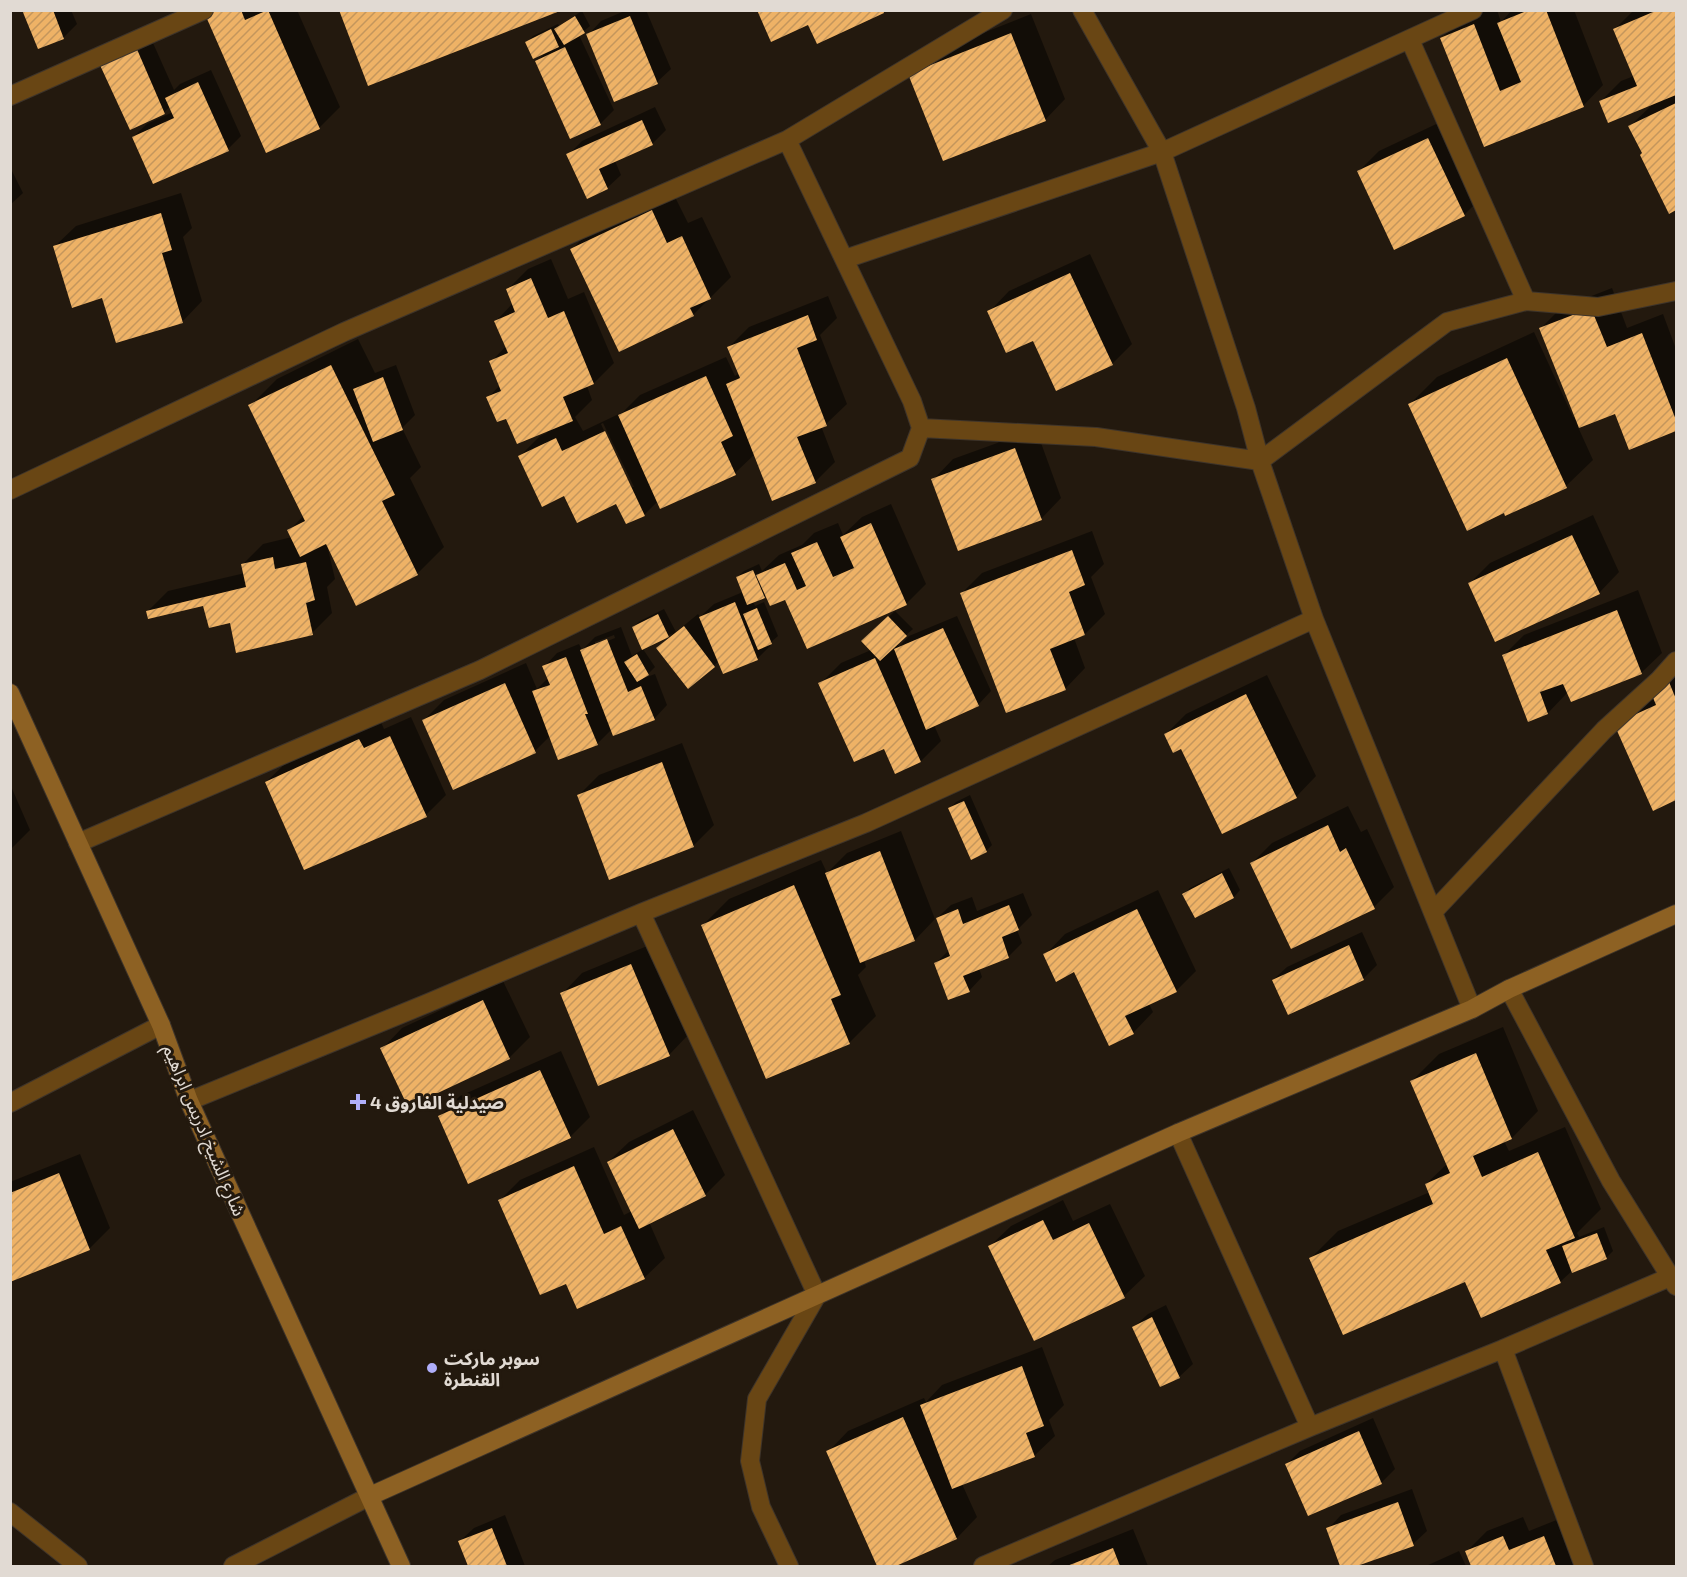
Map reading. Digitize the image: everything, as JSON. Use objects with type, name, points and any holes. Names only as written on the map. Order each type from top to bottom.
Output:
[{"type":"street","points":[[10,96],[204,10]]},
{"type":"street","points":[[10,490],[344,332],[787,140],[1004,10]]},
{"type":"street","points":[[1082,10],[1162,152],[1242,397],[1260,461],[1314,619],[1472,1009]]},
{"type":"street","points":[[845,260],[1162,152],[1473,10]]},
{"type":"street","points":[[1410,40],[1526,301]]},
{"type":"street","points":[[78,843],[480,670],[910,458],[921,428],[912,401],[787,140]]},
{"type":"street","points":[[921,428],[1096,437],[1260,461],[1447,322],[1526,301],[1598,308],[1677,291]]},
{"type":"street","points":[[189,1101],[642,913],[866,823],[1314,619]]},
{"type":"street","points":[[1433,912],[1604,730],[1677,661]]},
{"type":"street","name":"شارع الشيخ ادريس ابراهيم","points":[[13,702],[161,1025],[189,1101],[401,1566]]},
{"type":"street","points":[[642,913],[818,1295]]},
{"type":"street","points":[[233,1566],[370,1496],[1178,1133],[1472,1009],[1509,989],[1677,914]]},
{"type":"street","points":[[983,1566],[1310,1427],[1673,1282],[1611,1181],[1509,989]]},
{"type":"street","points":[[10,1103],[161,1025]]},
{"type":"street","points":[[1178,1133],[1310,1427]]},
{"type":"street","points":[[789,1566],[761,1507],[750,1461],[757,1399],[818,1295]]},
{"type":"street","points":[[1503,1349],[1584,1566]]},
{"type":"street","points":[[10,1512],[78,1566]]},
{"type":"building","points":[[22,10],[53,10],[64,39],[38,49]]},
{"type":"building","points":[[241,10],[245,20],[268,10],[320,129],[266,153],[204,12]]},
{"type":"building","points":[[339,10],[560,10],[560,11],[368,86]]},
{"type":"building","points":[[757,10],[883,10],[884,13],[817,44],[808,25],[771,42]]},
{"type":"building","points":[[1529,10],[1546,10],[1584,107],[1484,147],[1440,38],[1474,24],[1500,91],[1521,82],[1497,23]]},
{"type":"building","points":[[1652,10],[1676,10],[1676,95],[1608,123],[1599,101],[1637,86],[1613,29],[1653,12]]},
{"type":"building","points":[[575,16],[585,33],[564,45],[554,29]]},
{"type":"building","points":[[630,16],[658,84],[614,102],[586,34]]},
{"type":"building","points":[[551,29],[559,47],[533,59],[525,42]]},
{"type":"building","points":[[1011,33],[1046,121],[943,161],[908,74]]},
{"type":"building","points":[[136,47],[165,114],[130,130],[99,63]]},
{"type":"building","points":[[565,47],[601,125],[570,139],[535,61]]},
{"type":"building","points":[[198,82],[229,151],[153,184],[132,137],[174,118],[165,98]]},
{"type":"building","points":[[1676,103],[1676,210],[1669,214],[1628,126]]},
{"type":"building","points":[[642,120],[653,145],[599,169],[608,189],[587,199],[566,154]]},
{"type":"building","points":[[1428,138],[1465,216],[1394,250],[1357,171]]},
{"type":"building","points":[[652,210],[667,243],[682,236],[711,299],[690,308],[694,316],[619,352],[570,249]]},
{"type":"building","points":[[161,213],[172,250],[162,253],[183,323],[116,343],[102,298],[72,308],[53,246]]},
{"type":"building","points":[[1070,273],[1113,365],[1056,391],[1033,341],[1006,353],[987,311]]},
{"type":"building","points":[[531,278],[548,318],[564,311],[594,384],[563,397],[573,421],[517,444],[506,419],[497,422],[486,397],[501,391],[489,361],[508,353],[494,321],[515,312],[506,289]]},
{"type":"building","points":[[1591,308],[1607,347],[1642,333],[1676,420],[1676,431],[1629,450],[1615,414],[1579,428],[1539,328]]},
{"type":"building","points":[[808,315],[817,340],[797,348],[827,426],[797,437],[816,483],[772,501],[726,384],[740,378],[727,347]]},
{"type":"building","points":[[1507,358],[1567,488],[1505,516],[1504,513],[1467,531],[1408,404]]},
{"type":"building","points":[[331,365],[395,495],[382,501],[418,575],[356,606],[326,544],[300,557],[287,530],[305,521],[248,405]]},
{"type":"building","points":[[706,376],[733,436],[721,442],[736,475],[660,509],[618,415]]},
{"type":"building","points":[[383,377],[403,430],[373,442],[353,389]]},
{"type":"building","points":[[605,431],[645,516],[626,524],[616,504],[577,523],[564,496],[542,507],[518,456],[556,438],[562,451]]},
{"type":"building","points":[[1015,448],[1042,520],[958,551],[931,479]]},
{"type":"building","points":[[871,523],[907,605],[807,649],[785,600],[770,606],[756,575],[785,563],[797,590],[806,586],[791,553],[817,542],[833,577],[854,568],[840,537]]},
{"type":"building","points":[[1572,535],[1600,594],[1495,642],[1468,583]]},
{"type":"building","points":[[1072,550],[1085,585],[1069,592],[1085,635],[1050,649],[1066,690],[1006,713],[960,593]]},
{"type":"building","points":[[273,557],[275,569],[306,562],[315,600],[306,603],[313,635],[236,653],[230,623],[209,628],[203,606],[148,619],[146,611],[246,587],[241,564]]},
{"type":"building","points":[[753,570],[765,598],[747,605],[736,577]]},
{"type":"building","points":[[735,602],[758,660],[723,674],[699,617]]},
{"type":"building","points":[[757,608],[772,644],[758,650],[743,614]]},
{"type":"building","points":[[1617,610],[1642,674],[1571,702],[1563,684],[1540,692],[1548,714],[1528,722],[1502,655]]},
{"type":"building","points":[[658,614],[669,637],[642,650],[632,627]]},
{"type":"building","points":[[888,616],[907,636],[880,661],[861,641]]},
{"type":"building","points":[[684,626],[715,667],[688,689],[656,648]]},
{"type":"building","points":[[943,628],[979,706],[926,730],[894,649]]},
{"type":"building","points":[[607,639],[628,692],[641,686],[655,720],[613,736],[580,650]]},
{"type":"building","points":[[637,654],[649,675],[637,682],[624,662]]},
{"type":"building","points":[[566,657],[598,745],[558,760],[532,691],[550,685],[542,666]]},
{"type":"building","points":[[875,658],[921,762],[895,774],[884,749],[854,762],[818,683]]},
{"type":"building","points":[[1669,682],[1676,699],[1676,800],[1653,811],[1614,724],[1656,705],[1650,690]]},
{"type":"building","points":[[505,683],[536,753],[453,790],[422,720]]},
{"type":"building","points":[[1246,694],[1297,798],[1222,834],[1181,749],[1173,753],[1164,734]]},
{"type":"building","points":[[390,736],[427,817],[304,870],[265,782],[359,739],[364,748]]},
{"type":"building","points":[[662,762],[694,847],[609,880],[577,795]]},
{"type":"building","points":[[964,801],[987,852],[971,860],[948,808]]},
{"type":"building","points":[[1328,825],[1340,852],[1346,848],[1375,909],[1291,949],[1250,863]]},
{"type":"building","points":[[880,851],[915,941],[860,963],[825,873]]},
{"type":"building","points":[[1222,873],[1234,898],[1195,918],[1182,894]]},
{"type":"building","points":[[794,885],[841,995],[831,999],[850,1044],[766,1079],[701,925]]},
{"type":"building","points":[[1009,905],[1019,930],[1002,937],[1009,958],[963,976],[970,992],[948,1000],[934,963],[950,956],[936,918],[958,909],[963,924]]},
{"type":"building","points":[[1137,909],[1177,992],[1125,1016],[1134,1034],[1109,1046],[1074,972],[1056,982],[1043,954]]},
{"type":"building","points":[[1349,945],[1364,980],[1288,1015],[1272,980]]},
{"type":"building","points":[[631,964],[670,1056],[598,1086],[560,993]]},
{"type":"building","points":[[483,1000],[510,1059],[408,1107],[380,1048]]},
{"type":"building","points":[[1476,1053],[1512,1139],[1473,1156],[1482,1177],[1538,1152],[1575,1238],[1546,1250],[1561,1283],[1481,1318],[1465,1282],[1343,1335],[1309,1258],[1433,1204],[1425,1184],[1450,1173],[1410,1081]]},
{"type":"building","points":[[540,1070],[571,1138],[468,1184],[438,1116]]},
{"type":"building","points":[[673,1129],[706,1196],[639,1229],[607,1162]]},
{"type":"building","points":[[574,1166],[604,1234],[621,1226],[645,1279],[577,1309],[566,1284],[540,1295],[498,1200]]},
{"type":"building","points":[[59,1173],[90,1250],[10,1282],[10,1193]]},
{"type":"building","points":[[1043,1220],[1053,1240],[1089,1223],[1125,1298],[1034,1341],[988,1246]]},
{"type":"building","points":[[1597,1233],[1607,1259],[1572,1273],[1562,1246]]},
{"type":"building","points":[[1152,1317],[1180,1378],[1160,1387],[1132,1327]]},
{"type":"building","points":[[1022,1366],[1044,1426],[1026,1433],[1035,1457],[952,1489],[920,1405]]},
{"type":"building","points":[[903,1417],[957,1539],[896,1566],[877,1566],[826,1451]]},
{"type":"building","points":[[1359,1431],[1382,1484],[1308,1516],[1285,1464]]},
{"type":"building","points":[[1398,1502],[1414,1546],[1357,1566],[1340,1566],[1326,1528]]},
{"type":"building","points":[[492,1528],[507,1566],[468,1566],[458,1541]]},
{"type":"building","points":[[1503,1536],[1509,1550],[1544,1536],[1556,1566],[1471,1566],[1465,1551]]},
{"type":"building","points":[[1113,1548],[1120,1566],[1067,1566]]},
{"type":"place","name":"صيدلية الفاروق 4","points":[[358,1102]]},
{"type":"place","name":"سوبر ماركت القنطرة","points":[[432,1368]]}]
